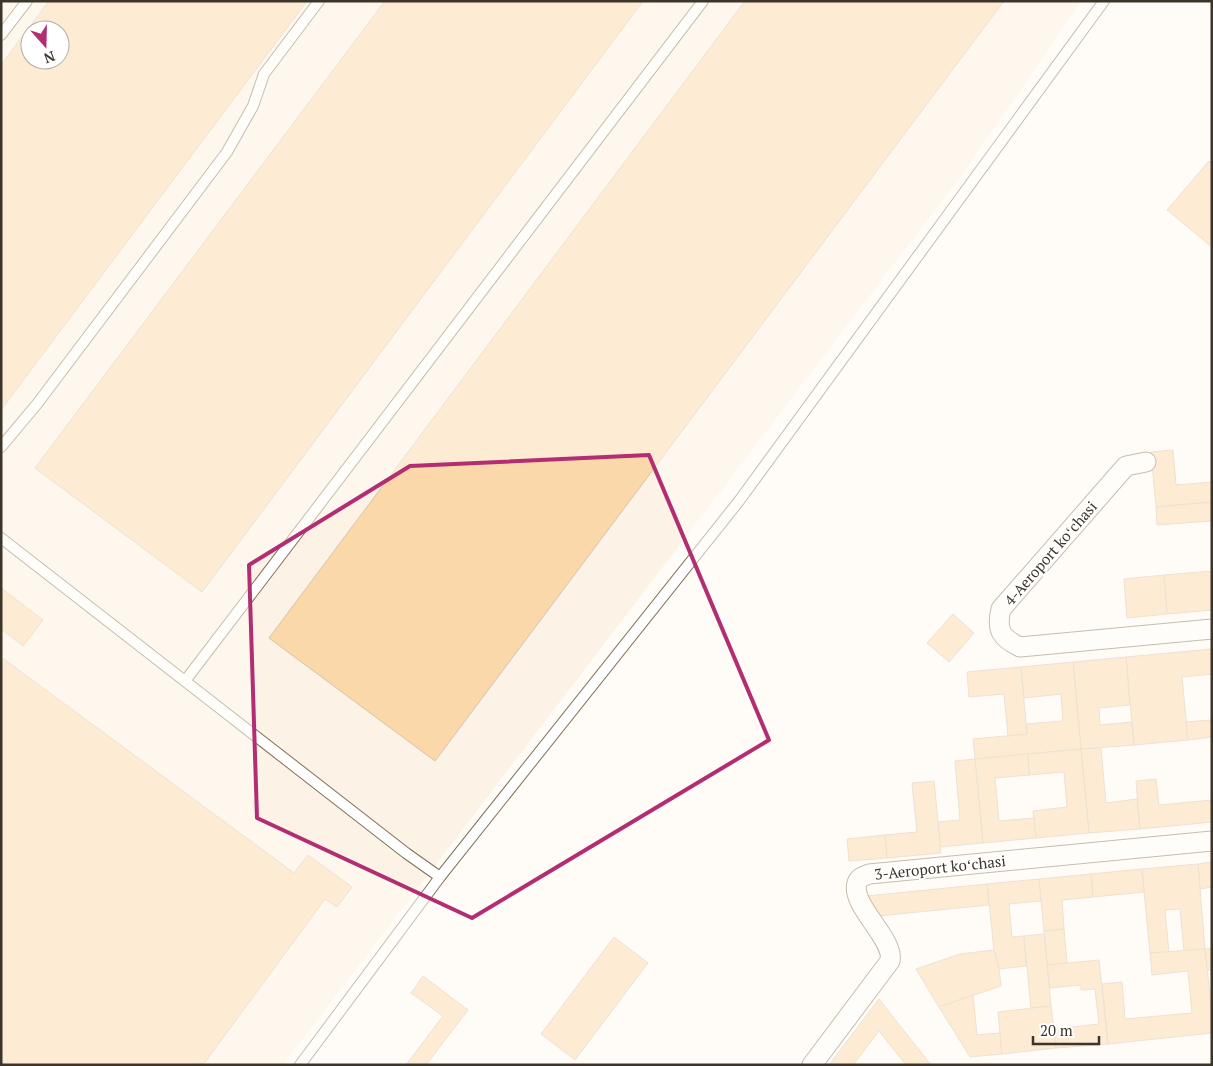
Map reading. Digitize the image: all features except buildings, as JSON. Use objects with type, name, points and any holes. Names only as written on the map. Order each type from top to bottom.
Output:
[{"type":"street","name":"4-Aeroport koʻchasi","points":[[1146,462],[1126,466],[1001,609],[998,622],[1002,634],[1008,641],[1020,647],[1212,629]]},
{"type":"street","name":"3-Aeroport koʻchasi","points":[[812,1065],[890,961],[890,950],[860,901],[857,883],[860,877],[869,874],[1212,841]]},
{"type":"lane","points":[[1,35],[27,1]]},
{"type":"lane","points":[[1,446],[37,404],[227,152],[253,106],[264,74],[319,1]]},
{"type":"lane","points":[[185,681],[703,1]]},
{"type":"lane","points":[[300,1065],[440,877],[739,501],[1104,1]]},
{"type":"lane","points":[[1,538],[406,853],[440,877]]},
{"type":"highlighted area","points":[[649,455],[769,740],[472,918],[257,818],[249,565],[410,466]]},
{"type":"shaded area","points":[[1,1],[1082,1],[964,172],[283,1065],[1,1065]]}]
